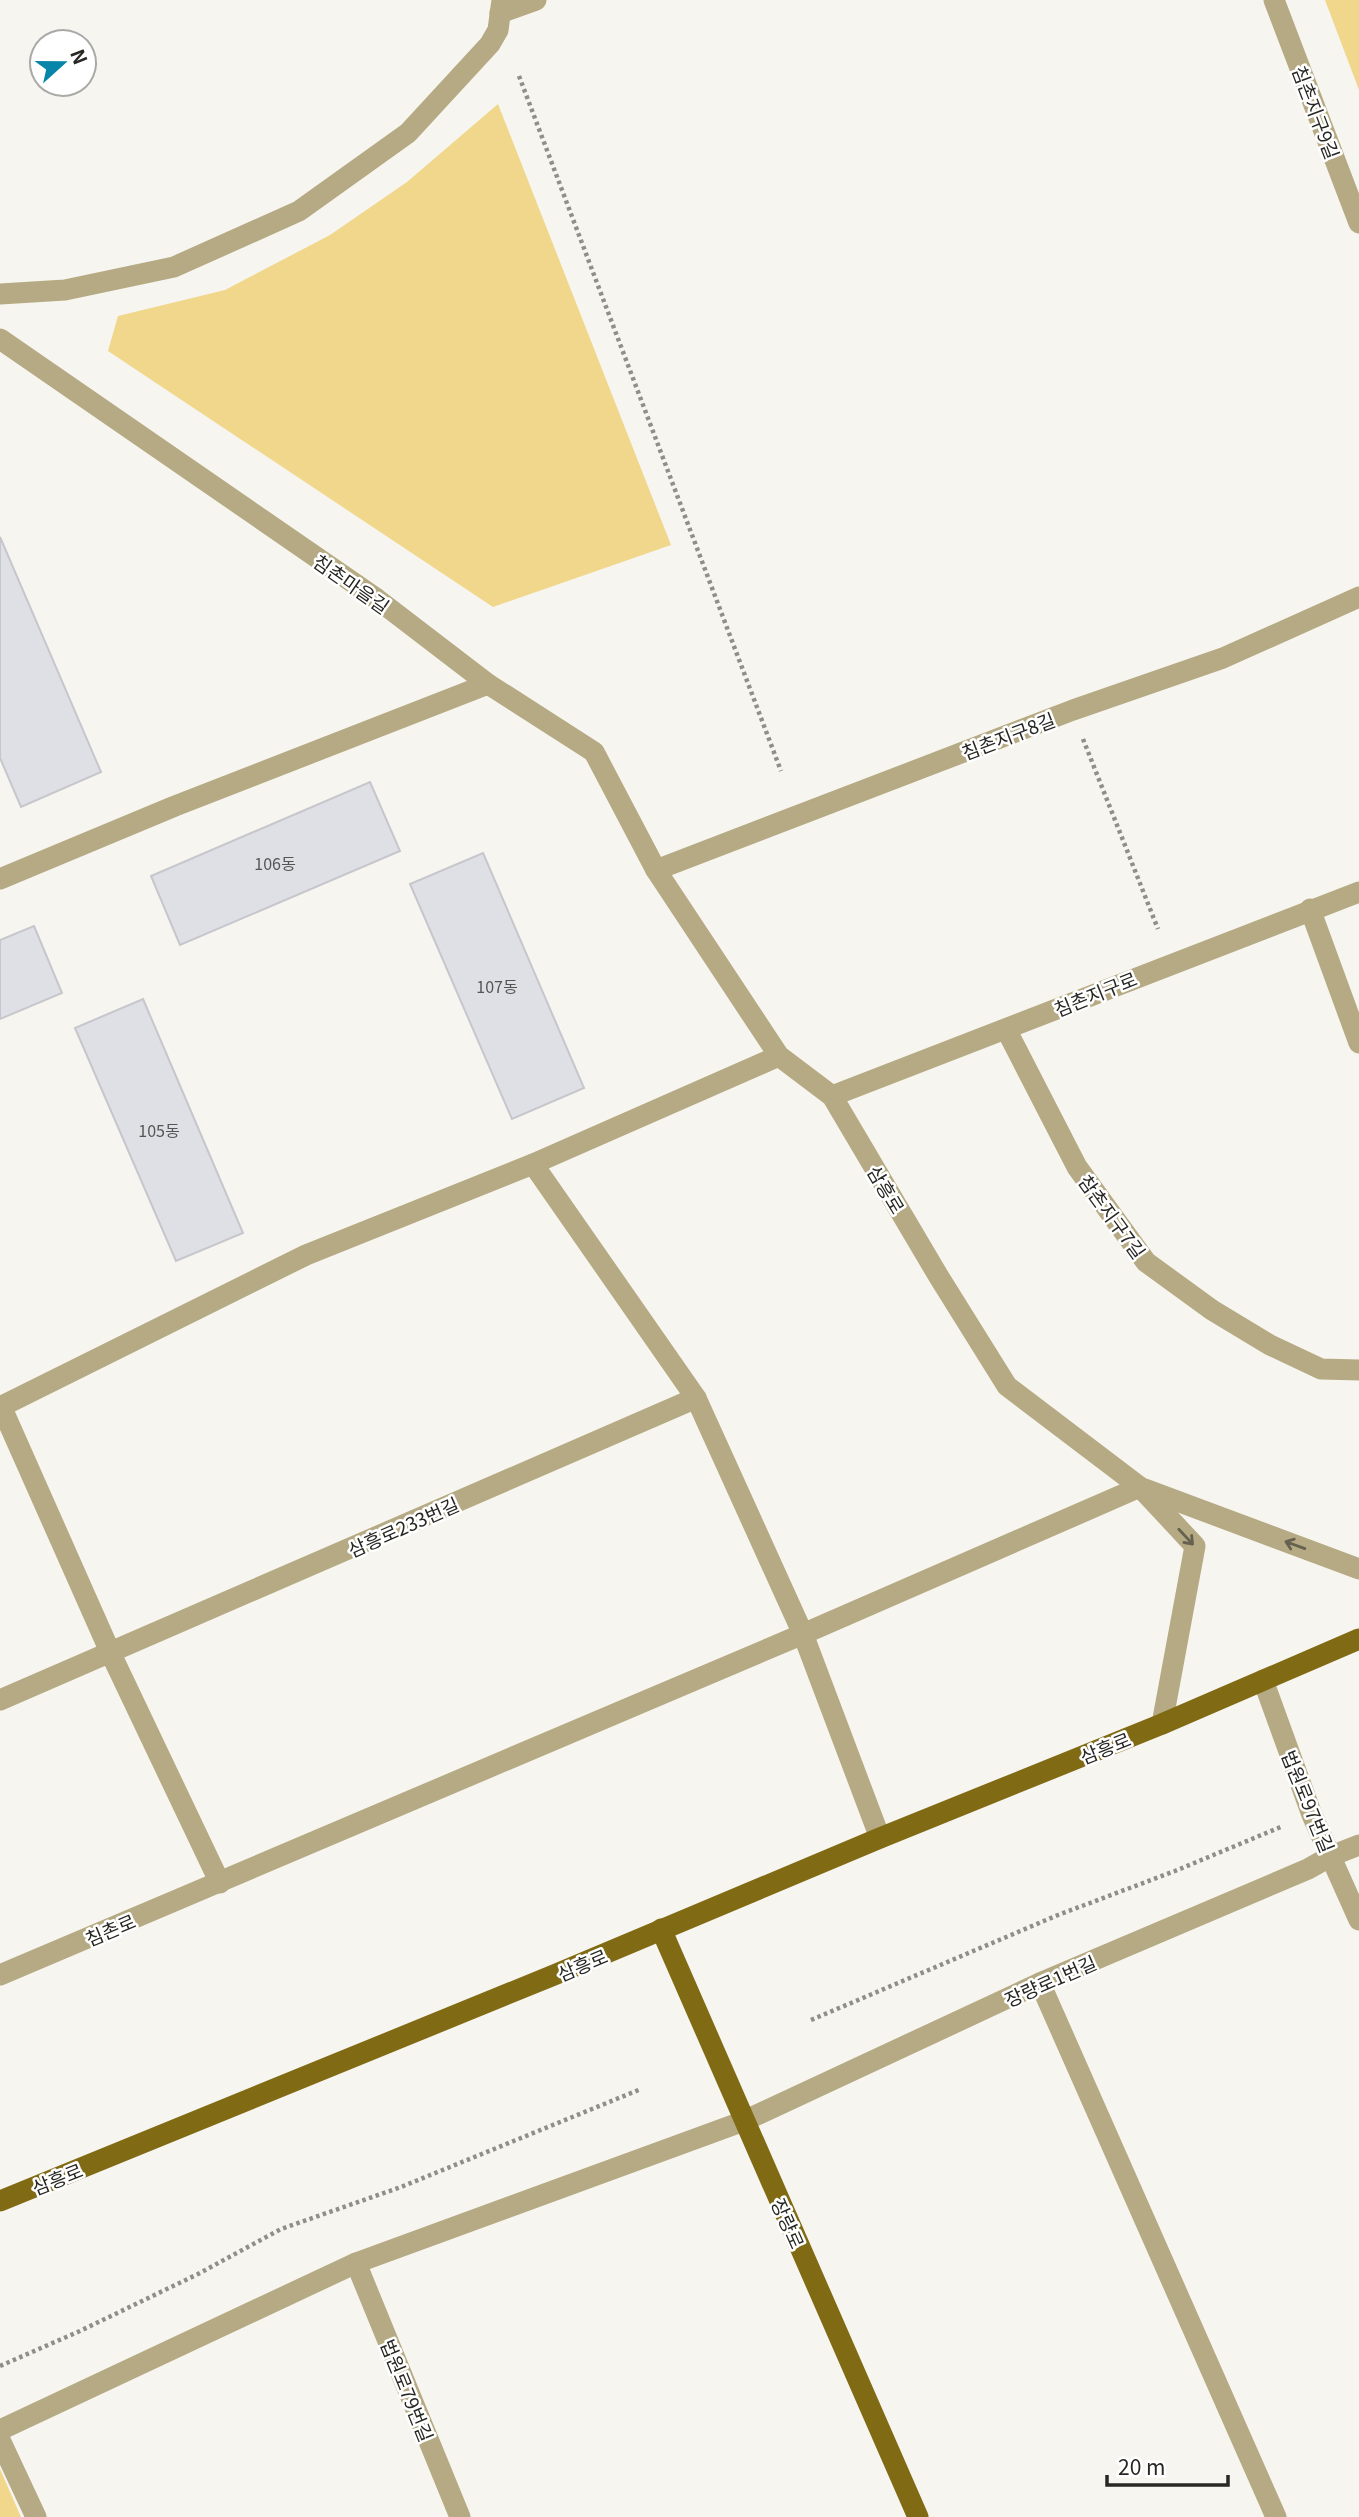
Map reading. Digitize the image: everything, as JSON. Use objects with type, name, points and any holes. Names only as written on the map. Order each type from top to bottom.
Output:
[{"type":"main road","name":"삼흥로","points":[[0,2201],[542,1981],[880,1838],[1162,1724],[1359,1639]]},
{"type":"main road","name":"장량로","points":[[661,1929],[918,2517]]},
{"type":"street","points":[[0,294],[65,290],[174,267],[299,211],[408,133],[490,44],[498,30],[501,6],[536,0]]},
{"type":"street","name":"침촌지구9길","points":[[1274,0],[1359,223]]},
{"type":"street","name":"침촌마을길","points":[[0,339],[377,599],[488,684],[594,752],[656,870]]},
{"type":"street","name":"침촌지구8길","points":[[656,870],[1073,710],[1223,658],[1359,597]]},
{"type":"street","points":[[0,879],[175,806],[488,684]]},
{"type":"street","name":"삼흥로","points":[[656,870],[779,1056],[832,1096],[1007,1386],[1140,1487],[1195,1546],[1162,1724]]},
{"type":"street","name":"침촌지구로","points":[[832,1096],[1359,892]]},
{"type":"street","points":[[1310,909],[1359,1044]]},
{"type":"street","name":"참촌지구7길","points":[[1006,1029],[1077,1167],[1146,1262],[1212,1310],[1270,1345],[1321,1369],[1359,1370]]},
{"type":"street","points":[[779,1056],[533,1164],[306,1255],[0,1407],[111,1654],[220,1883],[1140,1487]]},
{"type":"street","points":[[533,1164],[696,1398],[803,1634],[880,1838]]},
{"type":"street","name":"삼흥로233번길","points":[[111,1654],[696,1398]]},
{"type":"street","name":"삼흥로","points":[[1140,1487],[1359,1569]]},
{"type":"street","points":[[0,1700],[111,1654]]},
{"type":"street","name":"법원로97번길","points":[[1263,1680],[1312,1815],[1359,1920]]},
{"type":"street","name":"장량로1번길","points":[[0,2430],[356,2263],[744,2122],[1040,1983],[1359,1845]]},
{"type":"street","name":"침촌로","points":[[0,1975],[220,1883]]},
{"type":"street","points":[[1040,1983],[1276,2517]]},
{"type":"street","name":"법원로79번길","points":[[356,2263],[460,2517]]},
{"type":"street","points":[[0,2440],[36,2517]]},
{"type":"path","points":[[519,76],[781,771]]},
{"type":"path","points":[[1083,738],[1158,929]]},
{"type":"path","points":[[811,2020],[1058,1915],[1175,1871],[1293,1821]]},
{"type":"path","points":[[0,2366],[92,2326],[281,2230],[401,2187],[641,2089]]},
{"type":"shaded area","points":[[1325,0],[1359,0],[1359,90]]},
{"type":"shaded area","points":[[498,104],[671,545],[493,607],[108,351],[118,316],[225,290],[330,235],[407,182]]},
{"type":"shaded area","points":[[0,2469],[21,2517],[0,2517]]},
{"type":"building","points":[[0,537],[101,772],[21,807],[0,758]]},
{"type":"building","points":[[370,782],[400,851],[180,945],[151,876]]},
{"type":"building","points":[[483,853],[584,1088],[512,1119],[410,884]]},
{"type":"building","points":[[34,926],[62,993],[0,1019],[0,940]]},
{"type":"building","points":[[143,999],[243,1233],[176,1261],[75,1028]]}]
